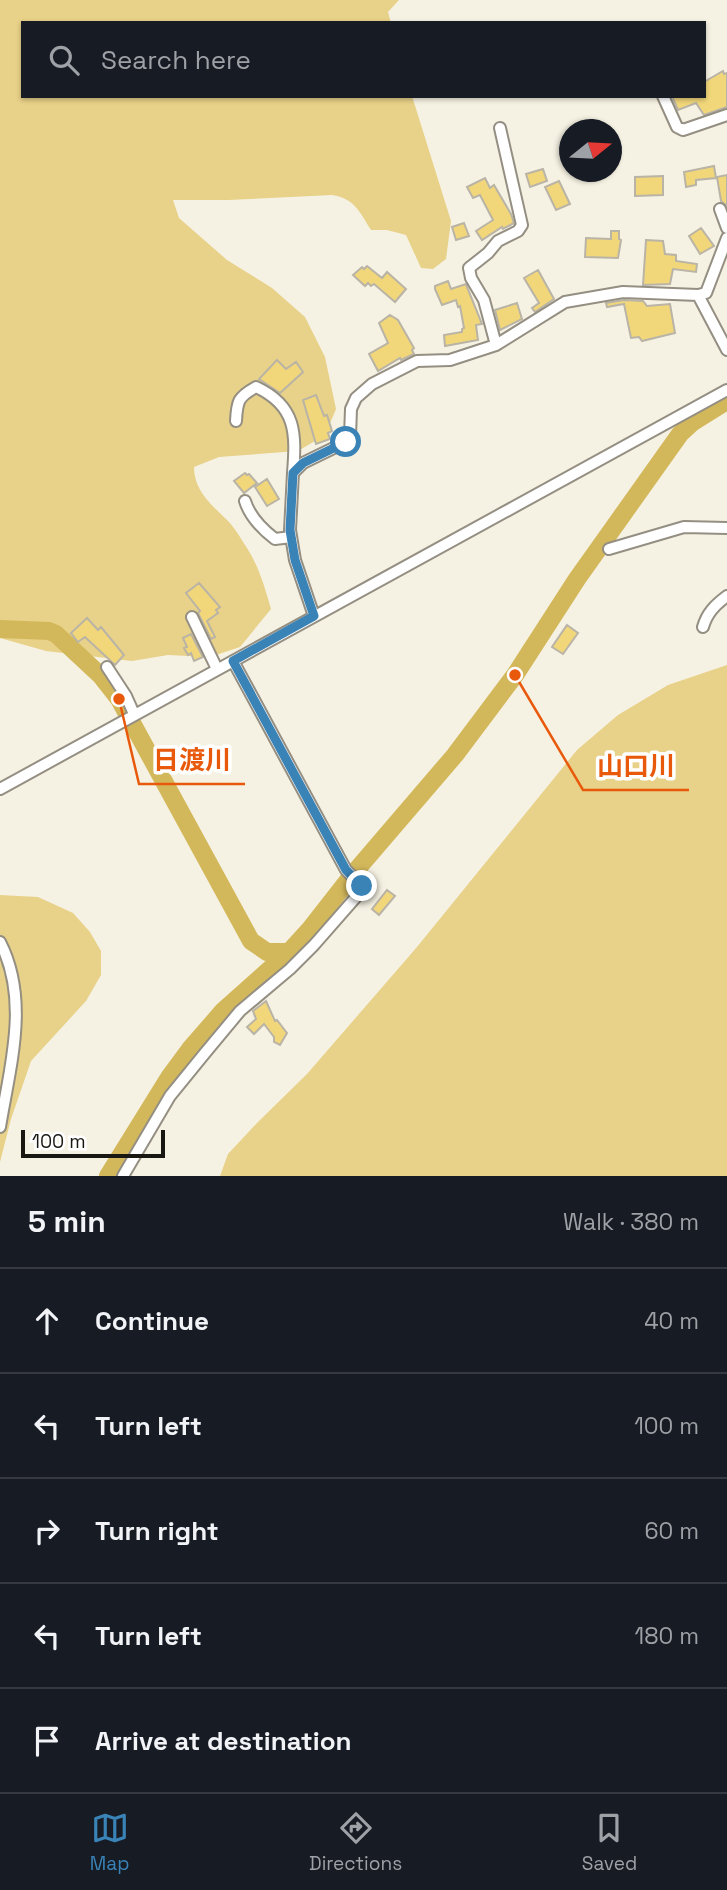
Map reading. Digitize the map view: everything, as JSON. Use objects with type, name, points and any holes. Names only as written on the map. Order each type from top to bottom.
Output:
[{"type":"street","points":[[664,98],[677,127],[682,130],[727,115]]},
{"type":"street","points":[[496,345],[484,300],[471,278],[469,268],[498,241],[518,231],[522,225],[500,128]]},
{"type":"street","points":[[720,209],[727,228]]},
{"type":"street","points":[[293,473],[303,463],[346,442],[350,436],[351,409],[356,398],[372,384],[417,361],[450,360],[496,345],[565,302],[623,292],[706,293],[727,238]]},
{"type":"street","points":[[698,295],[727,350]]},
{"type":"street","points":[[236,421],[237,403],[244,393],[256,387],[277,403],[292,420],[296,436],[291,537],[295,560],[314,616]]},
{"type":"street","points":[[0,789],[727,390]]},
{"type":"street","points":[[245,501],[248,511],[265,532],[275,539],[291,537]]},
{"type":"street","points":[[609,549],[684,527],[727,528]]},
{"type":"street","points":[[703,627],[705,618],[715,605],[727,596]]},
{"type":"street","points":[[192,617],[218,669]]},
{"type":"street","points":[[123,1176],[170,1096],[196,1064],[240,1012],[290,969],[364,888],[349,875],[233,661]]},
{"type":"street","points":[[107,667],[126,696],[130,717]]},
{"type":"street","points":[[0,942],[14,980],[17,1009],[0,1126]]},
{"type":"shaded area","points":[[0,0],[399,0],[388,12],[390,21],[21,21],[21,98],[413,98],[451,221],[446,259],[433,269],[421,268],[406,235],[387,230],[371,230],[356,207],[340,197],[332,195],[173,200],[179,218],[227,260],[272,288],[305,317],[325,357],[336,409],[325,435],[298,451],[219,457],[194,467],[201,490],[233,527],[251,555],[271,609],[240,647],[210,657],[168,655],[132,661],[46,651],[0,638]]},
{"type":"shaded area","points":[[727,665],[727,1176],[220,1176],[228,1154],[307,1074],[417,947],[577,750],[618,715],[668,685]]},
{"type":"shaded area","points":[[0,895],[38,897],[73,913],[90,932],[101,951],[101,975],[86,1001],[31,1061],[11,1119],[0,1162]]},
{"type":"building","points":[[723,71],[724,74],[727,73],[727,107],[704,115],[696,103],[678,110],[673,98],[706,98],[706,81]]},
{"type":"building","points":[[714,166],[716,178],[696,180],[696,185],[686,187],[684,172]]},
{"type":"building","points":[[543,169],[547,181],[530,187],[526,174]]},
{"type":"building","points":[[727,175],[727,206],[721,201],[717,177]]},
{"type":"building","points":[[663,176],[663,195],[635,196],[635,177]]},
{"type":"building","points":[[485,178],[490,188],[494,185],[514,223],[482,240],[476,231],[493,220],[480,195],[473,198],[467,187]]},
{"type":"building","points":[[559,181],[570,204],[556,210],[545,187]]},
{"type":"building","points":[[464,223],[469,236],[456,240],[452,227]]},
{"type":"building","points":[[701,228],[714,246],[700,254],[689,236]]},
{"type":"building","points":[[611,231],[619,231],[621,240],[618,258],[585,257],[586,238],[611,239]]},
{"type":"building","points":[[646,240],[663,241],[665,254],[676,255],[676,261],[697,264],[696,272],[673,269],[670,284],[643,285]]},
{"type":"building","points":[[367,266],[382,278],[387,272],[406,289],[395,302],[374,284],[371,286],[368,283],[365,286],[353,275]]},
{"type":"building","points":[[538,270],[554,299],[535,312],[532,308],[539,303],[524,278]]},
{"type":"building","points":[[448,281],[451,289],[466,284],[482,324],[476,325],[478,340],[445,346],[444,335],[462,332],[464,328],[460,306],[458,307],[456,300],[442,305],[435,289],[435,286]]},
{"type":"building","points":[[643,301],[647,306],[670,304],[675,333],[642,341],[639,337],[631,338],[624,304],[607,307],[606,303]]},
{"type":"building","points":[[517,303],[522,319],[500,330],[495,310]]},
{"type":"building","points":[[390,315],[398,320],[414,348],[414,354],[401,360],[400,358],[378,371],[369,354],[388,343],[379,323]]},
{"type":"building","points":[[277,360],[286,369],[296,362],[303,372],[280,393],[259,379]]},
{"type":"building","points":[[316,395],[332,431],[328,433],[330,439],[316,444],[303,400]]},
{"type":"building","points":[[245,473],[257,483],[244,493],[234,481]]},
{"type":"building","points":[[267,479],[279,499],[267,506],[255,487]]},
{"type":"building","points":[[199,583],[220,607],[216,610],[218,613],[207,621],[215,637],[211,639],[198,613],[200,611],[186,593]]},
{"type":"building","points":[[87,618],[98,630],[101,627],[124,655],[115,665],[85,637],[78,642],[71,633]]},
{"type":"building","points":[[567,625],[578,633],[563,654],[552,647]]},
{"type":"building","points":[[191,634],[203,657],[194,661],[191,653],[188,655],[184,648],[187,647],[183,638]]},
{"type":"building","points":[[387,890],[395,896],[379,915],[372,909]]},
{"type":"building","points":[[266,1001],[275,1021],[277,1020],[287,1033],[280,1045],[274,1042],[274,1037],[264,1024],[254,1034],[247,1027],[256,1019],[253,1011]]},
{"type":"waterway","points":[[108,1176],[170,1076],[190,1049],[223,1011],[289,952],[310,929],[353,874],[455,755],[515,675],[577,579],[680,434],[693,422],[727,401]]},
{"type":"waterway","points":[[0,629],[49,631],[56,634],[101,676],[119,699],[251,941],[267,952],[289,952]]},
{"type":"place","name":"山口川","points":[[515,675]]},
{"type":"place","name":"日渡川","points":[[119,699]]},
{"type":"route","points":[[346,442],[303,463],[293,473],[290,530],[295,560],[314,616],[233,661],[346,870],[362,886]]}]
